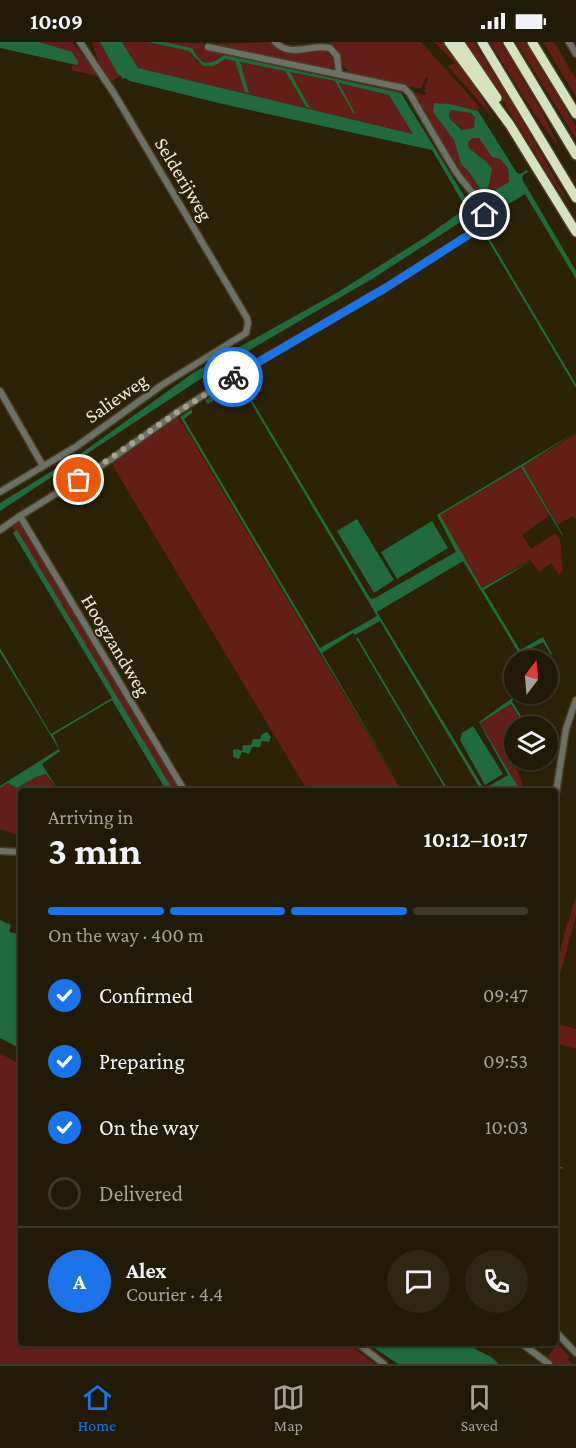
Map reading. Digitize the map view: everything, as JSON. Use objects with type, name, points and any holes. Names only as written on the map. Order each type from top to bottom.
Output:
[{"type":"highway","points":[[449,42],[510,125],[576,232]]},
{"type":"highway","points":[[459,42],[497,99],[510,125]]},
{"type":"highway","points":[[482,42],[576,198]]},
{"type":"highway","points":[[508,42],[576,154]]},
{"type":"highway","points":[[532,42],[576,114]]},
{"type":"street","points":[[275,42],[283,48],[302,51],[318,46],[330,48],[337,56],[339,74]]},
{"type":"street","points":[[569,42],[576,54]]},
{"type":"street","name":"Selderijweg","points":[[83,44],[247,318],[248,328]]},
{"type":"street","points":[[0,530],[110,460],[224,382],[387,287],[484,225],[486,220],[483,210],[458,174],[408,90],[208,47]]},
{"type":"street","name":"Salieweg","points":[[0,492],[77,446],[162,386],[246,333],[248,328]]},
{"type":"street","points":[[0,391],[43,466]]},
{"type":"street","name":"Hoogzandweg","points":[[20,516],[183,788]]},
{"type":"street","points":[[557,788],[567,729],[576,700]]},
{"type":"street","points":[[0,851],[18,852]]},
{"type":"street","points":[[558,1333],[576,1353]]},
{"type":"street","points":[[361,1346],[384,1364]]},
{"type":"street","points":[[525,1346],[549,1364]]},
{"type":"shaded area","points":[[0,42],[39,42],[72,52],[78,62],[77,65],[0,48]]},
{"type":"shaded area","points":[[39,42],[72,42],[100,77],[71,70],[73,64]]},
{"type":"shaded area","points":[[92,42],[100,42],[117,73],[121,76],[109,82],[100,66]]},
{"type":"shaded area","points":[[100,42],[122,42],[138,68],[413,134],[389,95],[339,83],[355,113],[353,113],[335,81],[290,72],[310,108],[306,107],[285,71],[240,62],[249,93],[245,92],[235,61],[225,59],[214,66],[203,66],[189,51],[148,42],[164,42],[192,48],[199,59],[206,63],[225,55],[401,93],[463,194],[470,204],[477,206],[473,214],[372,279],[205,376],[0,511],[0,503],[83,452],[193,373],[338,292],[427,236],[466,208],[432,150],[227,105],[122,79]]},
{"type":"shaded area","points":[[122,42],[148,42],[190,51],[197,62],[214,66],[225,58],[235,61],[245,92],[248,93],[240,62],[285,71],[306,107],[309,108],[290,72],[335,81],[355,113],[339,83],[389,95],[414,134],[138,68]]},
{"type":"shaded area","points":[[164,42],[216,44],[273,42],[298,52],[316,48],[324,50],[337,61],[336,66],[331,70],[403,91],[401,93],[225,55],[207,64],[199,59],[192,48]]},
{"type":"shaded area","points":[[330,42],[421,42],[480,107],[478,111],[450,104],[434,103],[433,112],[454,140],[461,164],[469,172],[485,196],[488,207],[494,213],[490,216],[411,92],[426,95],[424,92],[428,77],[421,89],[351,74],[342,64]]},
{"type":"shaded area","points":[[434,42],[444,42],[467,72],[495,120],[448,66],[455,63]]},
{"type":"shaded area","points":[[460,42],[474,42],[514,106],[576,215],[504,103]]},
{"type":"shaded area","points":[[490,42],[501,42],[544,115],[560,149],[532,111]]},
{"type":"shaded area","points":[[516,42],[525,42],[576,127],[576,139]]},
{"type":"shaded area","points":[[543,42],[554,42],[576,79],[576,97]]},
{"type":"shaded area","points":[[434,103],[450,104],[478,111],[517,173],[520,174],[527,170],[528,172],[523,175],[522,179],[576,271],[576,279],[525,194],[494,213],[488,207],[485,196],[461,164],[454,140],[433,112]],"holes":[[[452,110],[471,113],[475,117],[474,128],[462,130],[449,118],[449,112]],[[473,138],[479,138],[492,157],[500,159],[508,168],[509,182],[495,190],[488,189],[492,168],[469,148],[468,142]]]},
{"type":"shaded area","points":[[452,110],[471,113],[476,117],[474,129],[463,130],[449,118],[449,112]]},
{"type":"shaded area","points":[[473,138],[479,138],[492,156],[500,159],[508,168],[509,182],[495,190],[488,188],[484,160],[469,148],[468,142]]},
{"type":"shaded area","points":[[485,231],[576,384],[576,388],[483,232]]},
{"type":"shaded area","points":[[237,380],[241,382],[370,598],[373,599],[456,552],[437,515],[576,432],[523,466],[563,535],[521,467],[440,515],[482,588],[531,561],[484,590],[520,650],[517,650],[463,561],[377,612],[483,788],[480,788],[380,621],[355,635],[353,633],[322,653],[401,788],[180,417],[192,409],[192,413],[184,419],[320,648],[377,616],[240,384],[208,404],[205,400]]},
{"type":"shaded area","points":[[177,417],[180,419],[400,788],[306,788],[113,464]]},
{"type":"shaded area","points":[[576,434],[576,519],[573,516],[558,525],[523,466]]},
{"type":"shaded area","points":[[521,467],[550,515],[522,535],[531,549],[556,533],[560,539],[563,571],[559,575],[551,563],[539,572],[530,560],[482,588],[440,515]]},
{"type":"shaded area","points":[[357,519],[394,580],[374,593],[337,531]]},
{"type":"shaded area","points":[[19,521],[179,788],[172,788],[12,526]]},
{"type":"shaded area","points":[[432,521],[448,548],[397,579],[381,552]]},
{"type":"shaded area","points":[[17,530],[172,788],[165,788],[112,700],[53,735],[60,751],[42,764],[57,788],[46,774],[17,788],[8,783],[0,788],[59,749],[0,652],[0,648],[51,734],[112,698],[13,533]]},
{"type":"shaded area","points":[[543,637],[550,650],[543,642],[528,650],[520,650]]},
{"type":"shaded area","points":[[356,638],[447,788],[445,788]]},
{"type":"shaded area","points":[[504,704],[511,704],[480,723],[504,763],[504,768],[479,722]]},
{"type":"shaded area","points":[[510,704],[518,716],[504,716],[504,763],[480,723]]},
{"type":"shaded area","points":[[511,704],[514,704],[521,716],[519,716]]},
{"type":"shaded area","points":[[473,726],[503,774],[485,785],[460,740],[462,733]]},
{"type":"shaded area","points":[[267,732],[271,737],[269,742],[262,741],[260,747],[252,747],[249,754],[242,752],[239,759],[233,757],[233,750],[242,751],[243,745],[251,745],[253,739],[260,739],[262,734]]},
{"type":"shaded area","points":[[505,770],[508,770],[519,788],[486,788],[508,775]]},
{"type":"shaded area","points":[[508,770],[517,770],[523,786],[528,788],[519,788]]},
{"type":"shaded area","points":[[46,774],[55,788],[18,788],[18,835],[0,829],[0,788],[8,783],[17,788]]},
{"type":"shaded area","points":[[576,895],[576,916],[558,982],[558,960]]},
{"type":"shaded area","points":[[0,920],[11,925],[9,932],[18,934],[18,1047],[0,1038]]},
{"type":"shaded area","points":[[558,1024],[576,1029],[576,1049],[558,1044]]},
{"type":"shaded area","points":[[0,1053],[18,1063],[18,1346],[352,1346],[375,1364],[0,1364]]},
{"type":"shaded area","points":[[558,1344],[569,1356],[568,1359],[572,1364],[555,1364],[546,1358]]},
{"type":"shaded area","points":[[371,1346],[472,1346],[492,1357],[498,1364],[398,1364]]},
{"type":"waterway","points":[[558,1166],[562,1168]]},
{"type":"way so far","points":[[79,480],[233,377]]},
{"type":"route","points":[[233,377],[431,260],[484,225],[485,215]]}]
